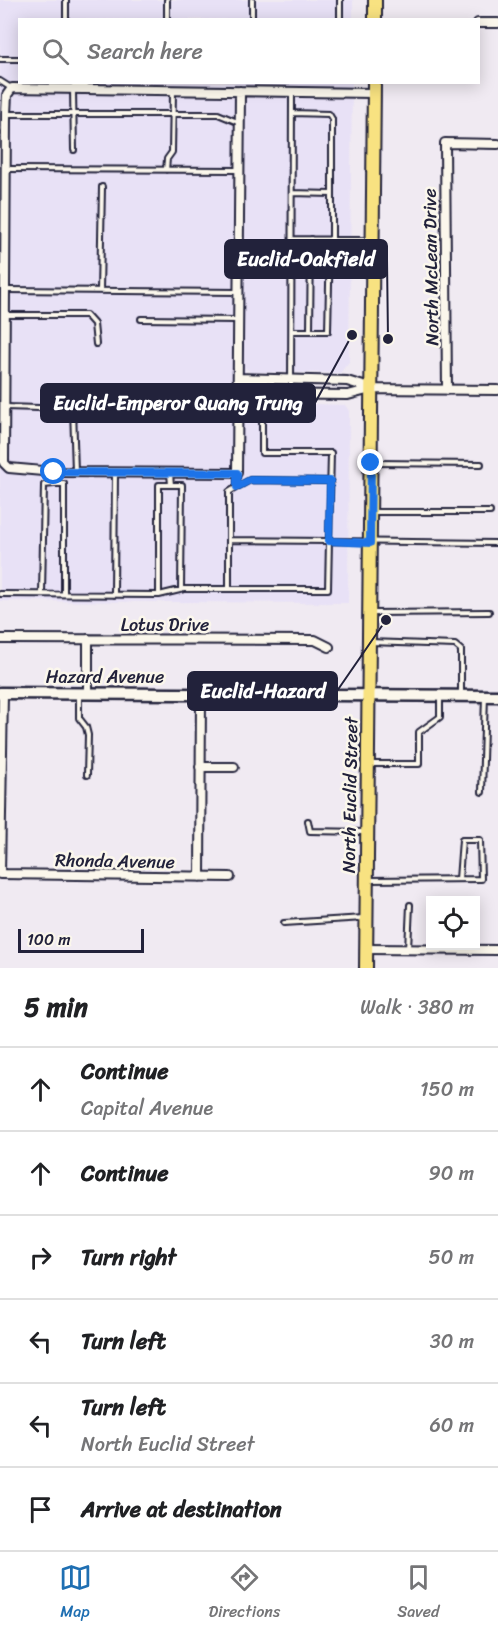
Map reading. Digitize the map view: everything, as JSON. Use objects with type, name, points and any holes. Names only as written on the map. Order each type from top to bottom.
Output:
[{"type":"main road","points":[[375,0],[375,18]]},
{"type":"main road","name":"North Euclid Street","points":[[366,968],[374,88]]},
{"type":"street","points":[[480,23],[498,23]]},
{"type":"street","points":[[240,92],[237,473],[54,472],[4,469],[2,448],[5,408],[3,334],[7,290],[3,246],[7,95],[12,88],[169,88],[240,92],[374,88]]},
{"type":"street","name":"North McLean Drive","points":[[447,390],[445,143],[498,144]]},
{"type":"street","points":[[238,378],[347,381],[371,389]]},
{"type":"street","points":[[238,394],[348,395],[371,389],[498,390]]},
{"type":"street","name":"Lotus Drive","points":[[0,639],[315,640],[329,647]]},
{"type":"street","points":[[83,694],[88,639]]},
{"type":"street","points":[[0,874],[2,693]]},
{"type":"street","name":"Hazard Avenue","points":[[2,693],[498,696]]},
{"type":"street","points":[[200,877],[201,694]]},
{"type":"street","points":[[200,767],[234,767]]},
{"type":"street","name":"Rhonda Avenue","points":[[0,874],[230,877]]},
{"type":"street","points":[[366,949],[498,950]]},
{"type":"lane","points":[[66,0],[66,18]]},
{"type":"lane","points":[[167,0],[167,18]]},
{"type":"lane","points":[[252,0],[252,18]]},
{"type":"lane","points":[[340,0],[340,18]]},
{"type":"lane","points":[[0,59],[18,59]]},
{"type":"lane","points":[[0,81],[12,88]]},
{"type":"lane","points":[[252,84],[253,92]]},
{"type":"lane","points":[[291,395],[292,113],[297,84]]},
{"type":"lane","points":[[69,88],[74,113],[74,150]]},
{"type":"lane","points":[[166,170],[166,159],[172,152],[169,88]]},
{"type":"lane","points":[[292,113],[331,116],[332,194],[328,331],[292,331]]},
{"type":"lane","points":[[6,114],[218,114],[240,123]]},
{"type":"lane","points":[[6,169],[239,170]]},
{"type":"lane","points":[[100,291],[102,187]]},
{"type":"lane","points":[[292,194],[332,194]]},
{"type":"lane","points":[[292,239],[373,240]]},
{"type":"lane","points":[[310,331],[311,239]]},
{"type":"lane","points":[[7,290],[238,292]]},
{"type":"lane","points":[[6,315],[86,315],[94,324],[96,344]]},
{"type":"lane","points":[[141,319],[238,320]]},
{"type":"lane","points":[[0,594],[159,595],[181,590],[328,589],[331,453],[262,453],[262,414],[278,414],[278,395]]},
{"type":"lane","points":[[5,408],[108,410]]},
{"type":"lane","points":[[73,409],[75,472]]},
{"type":"lane","points":[[371,463],[481,464]]},
{"type":"lane","points":[[54,472],[54,484]]},
{"type":"lane","points":[[114,472],[114,595]]},
{"type":"lane","points":[[170,473],[171,485]]},
{"type":"lane","points":[[237,473],[237,487]]},
{"type":"lane","points":[[229,589],[229,492],[250,480],[330,481]]},
{"type":"lane","points":[[42,594],[44,485],[54,484],[64,484],[64,594]]},
{"type":"lane","points":[[159,595],[159,485],[183,485],[181,590]]},
{"type":"lane","points":[[370,512],[490,512]]},
{"type":"lane","points":[[229,540],[495,543]]},
{"type":"lane","points":[[369,613],[489,612]]},
{"type":"lane","points":[[369,642],[455,645],[461,650],[461,695]]},
{"type":"lane","points":[[83,694],[80,718],[88,735],[87,775]]},
{"type":"lane","points":[[368,764],[419,764],[419,732],[440,717],[440,695]]},
{"type":"lane","points":[[482,792],[485,696]]},
{"type":"lane","points":[[308,820],[310,831],[368,832]]},
{"type":"lane","points":[[367,880],[481,879],[480,840],[462,840],[459,845],[459,879]]},
{"type":"lane","points":[[408,950],[410,906]]},
{"type":"lane","points":[[284,923],[367,918]]},
{"type":"shaded area","points":[[0,0],[353,0],[353,18],[18,18],[18,84],[352,84],[349,362],[340,373],[250,372],[245,367],[246,402],[345,405],[349,411],[348,603],[0,601]]},
{"type":"place","name":"Euclid-Emperor Quang Trung","points":[[352,335]]},
{"type":"place","name":"Euclid-Oakfield","points":[[388,339]]},
{"type":"place","name":"Euclid-Hazard","points":[[386,620]]},
{"type":"route","points":[[54,472],[237,473],[237,487],[250,480],[330,481],[329,541],[370,543],[371,463]]}]
